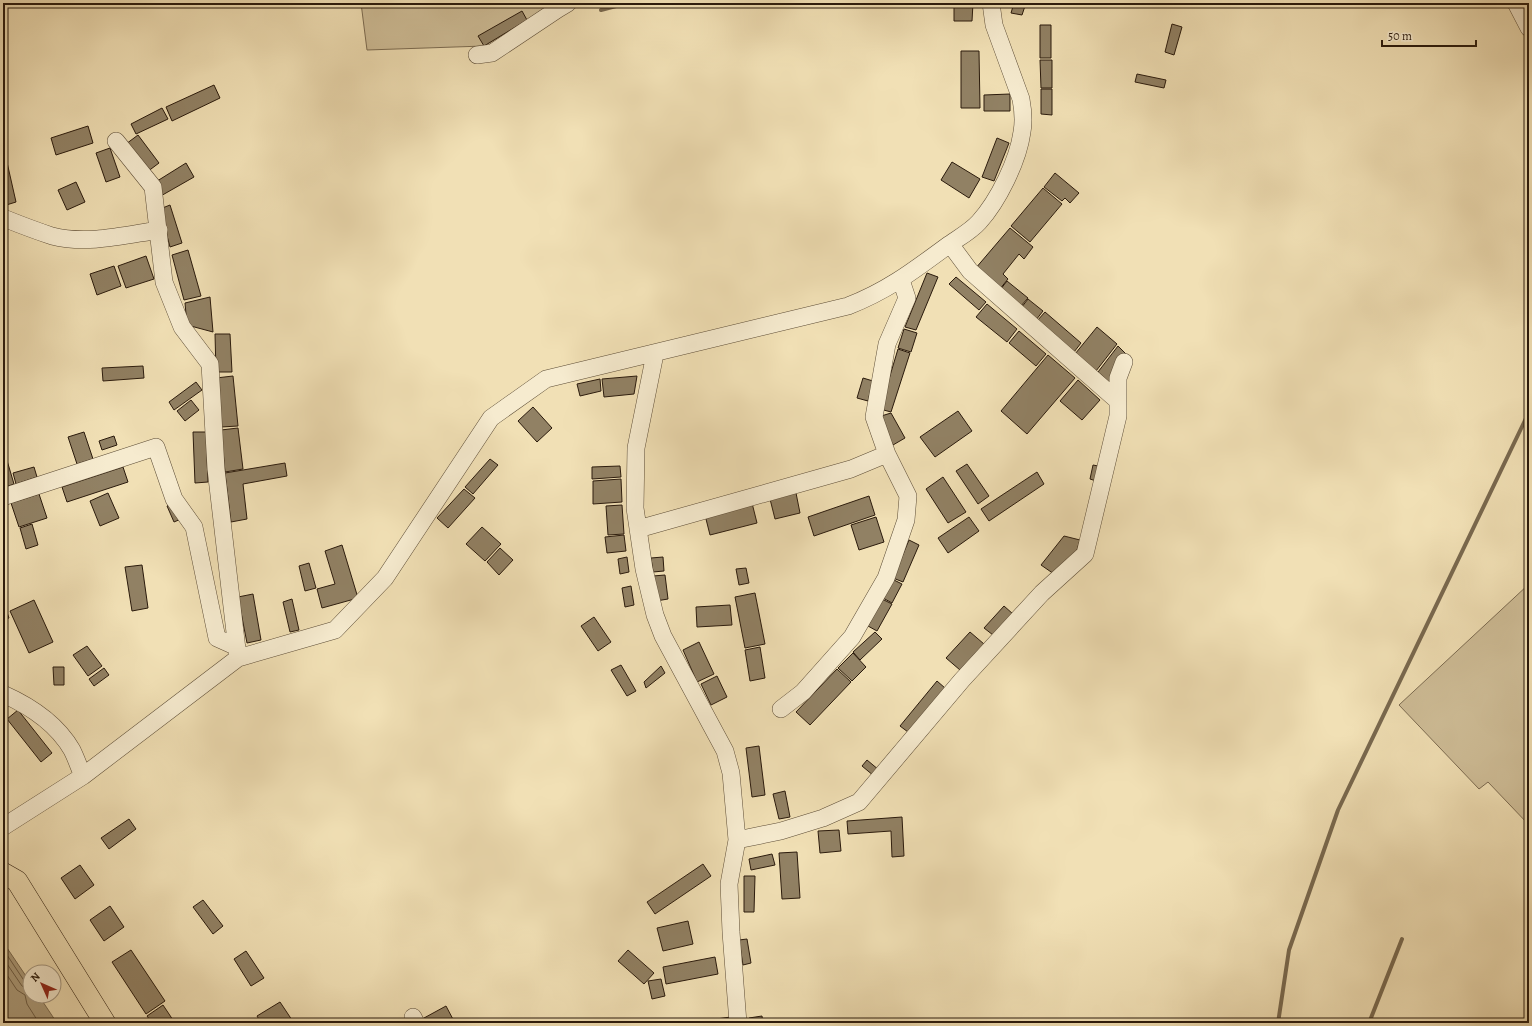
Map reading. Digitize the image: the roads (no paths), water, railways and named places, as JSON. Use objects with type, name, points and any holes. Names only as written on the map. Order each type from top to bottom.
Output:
[{"type":"main road","points":[[3,872],[17,881],[106,1023]]},
{"type":"street","points":[[477,55],[492,53],[568,3]]},
{"type":"street","points":[[3,827],[83,776],[238,652],[335,630],[385,578],[491,418],[546,379],[655,354],[848,306],[901,280],[977,224],[992,206],[1011,168],[1017,154],[1022,132],[1023,110],[1021,99],[994,25],[991,3]]},
{"type":"street","points":[[1516,3],[1529,28]]},
{"type":"street","points":[[116,141],[153,187],[164,282],[182,327],[210,364],[216,469],[238,652]]},
{"type":"street","points":[[6,219],[54,236],[86,240],[159,230]]},
{"type":"street","points":[[950,244],[970,271],[1118,401]]},
{"type":"street","points":[[781,709],[803,692],[852,637],[886,578],[906,520],[908,496],[887,454],[874,417],[887,344],[907,298],[901,280]]},
{"type":"street","points":[[655,354],[636,448],[635,508],[649,592],[663,636],[729,762],[737,840],[729,884],[738,1023]]},
{"type":"street","points":[[737,840],[781,831],[823,818],[859,802],[962,680],[1042,593],[1085,554],[1118,416],[1118,378],[1124,362]]},
{"type":"street","points":[[3,497],[156,448],[174,498],[194,527],[217,638],[238,652]]},
{"type":"street","points":[[638,529],[850,469],[887,454]]},
{"type":"street","points":[[3,694],[23,703],[57,730],[72,750],[83,776]]},
{"type":"water","points":[[3,942],[22,970],[22,1004],[44,1004],[57,1023],[3,1023]]},
{"type":"waterway","points":[[601,10],[616,6],[646,3]]},
{"type":"waterway","points":[[1278,1023],[1289,950],[1338,810],[1529,412]]},
{"type":"waterway","points":[[1369,1023],[1402,939]]}]
